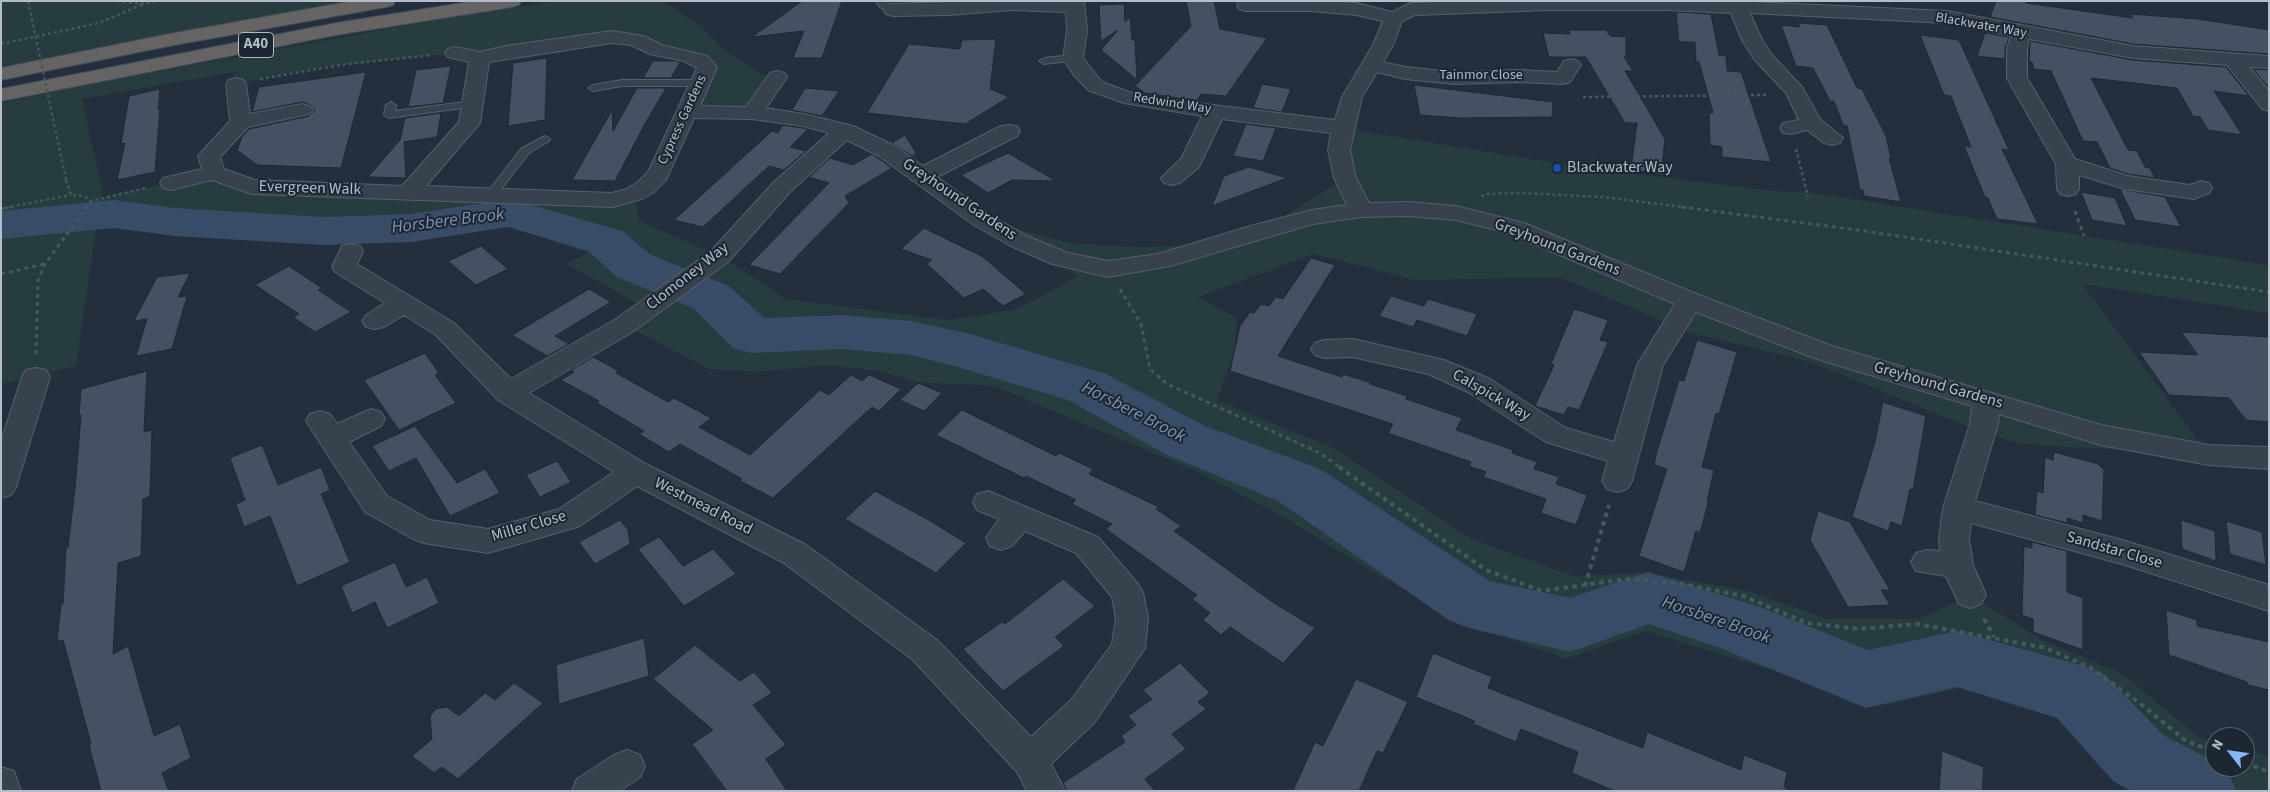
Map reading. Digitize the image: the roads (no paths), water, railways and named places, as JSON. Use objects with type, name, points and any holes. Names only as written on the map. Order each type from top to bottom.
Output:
[{"type":"highway","name":"A40","points":[[1,74],[169,40],[386,1]]},
{"type":"highway","name":"A40","points":[[1,95],[336,29],[512,1]]},
{"type":"street","name":"Blackwater Way","points":[[1394,18],[1411,9],[1550,2],[1668,4],[1738,8],[1837,7],[1947,17],[2133,52],[2269,62]]},
{"type":"street","points":[[899,10],[1010,4],[1075,4],[1077,31],[1073,58]]},
{"type":"street","points":[[1246,5],[1278,11],[1311,5],[1356,9],[1394,18],[1383,45],[1352,96],[1339,150],[1345,178],[1362,210]]},
{"type":"street","points":[[1738,8],[1752,40],[1764,59],[1798,95],[1801,125],[1832,138]]},
{"type":"street","points":[[2022,32],[2018,48],[2017,78],[2066,164],[2068,189]]},
{"type":"street","name":"Cypress Gardens","points":[[409,192],[613,200],[634,194],[646,187],[658,175],[707,67],[700,60],[658,50],[625,37],[612,37],[506,52],[480,58],[455,53]]},
{"type":"street","points":[[409,192],[469,123],[480,58]]},
{"type":"street","name":"Redwind Way","points":[[1073,58],[1080,70],[1095,86],[1124,96],[1164,105],[1343,128]]},
{"type":"street","points":[[2232,58],[2269,105]]},
{"type":"street","name":"Tainmor Close","points":[[1371,65],[1405,73],[1454,78],[1567,72],[1581,94]]},
{"type":"street","points":[[752,113],[780,76]]},
{"type":"street","points":[[236,84],[241,122]]},
{"type":"street","points":[[171,183],[214,173],[209,156],[241,122],[302,110]]},
{"type":"street","points":[[1172,178],[1201,165],[1216,111]]},
{"type":"street","name":"Greyhound Gardens","points":[[685,112],[752,113],[804,120],[845,132],[887,151],[923,175],[982,220],[1018,241],[1061,259],[1108,269],[1162,261],[1262,230],[1312,217],[1362,210],[1408,209],[1464,215],[1516,228],[1690,301],[1823,352],[2101,435],[2209,456],[2269,458]]},
{"type":"street","points":[[923,175],[1009,131]]},
{"type":"street","name":"Clomoney Way","points":[[508,393],[625,325],[720,256],[782,187],[845,132]]},
{"type":"street","points":[[2066,164],[2125,182],[2194,192],[2201,188]]},
{"type":"street","name":"Evergreen Walk","points":[[214,173],[252,187],[409,192]]},
{"type":"street","name":"Westmead Road","points":[[351,251],[344,267],[445,329],[508,393],[636,472],[795,554],[924,650],[1030,762],[1048,791]]},
{"type":"street","name":"Calspick Way","points":[[1324,349],[1357,340],[1435,366],[1478,385],[1556,435],[1620,468],[1650,365],[1690,301]]},
{"type":"street","points":[[374,321],[404,304]]},
{"type":"street","points":[[1,487],[14,409],[36,377]]},
{"type":"street","points":[[1970,595],[1957,565],[1954,539],[1958,508],[1984,424],[1986,401]]},
{"type":"street","name":"Miller Close","points":[[372,419],[326,429],[376,504],[424,531],[488,541],[569,518],[636,472]]},
{"type":"street","points":[[988,502],[1010,526],[1087,545],[1127,593],[1132,618],[1128,648],[1083,711],[1030,762]]},
{"type":"street","name":"Sandstar Close","points":[[1958,508],[2122,552],[2269,598]]},
{"type":"street","points":[[1927,562],[1957,565]]},
{"type":"street","points":[[593,790],[627,766]]},
{"type":"street","points":[[1,783],[3,791]]},
{"type":"lane","points":[[1044,61],[1073,58]]},
{"type":"lane","points":[[593,88],[638,82],[700,83]]},
{"type":"lane","points":[[391,105],[389,115],[472,104]]},
{"type":"lane","points":[[491,195],[525,151],[545,139]]},
{"type":"waterway","name":"Horsbere Brook","points":[[1,225],[114,214],[175,222],[324,231],[411,228],[510,213],[605,241],[634,266],[711,297],[751,336],[842,332],[911,338],[970,352],[1087,387],[1185,440],[1299,485],[1473,603],[1570,625],[1648,598],[1740,627],[1866,679],[1957,659],[2080,695],[2138,758],[2200,791]]},
{"type":"place","name":"Blackwater Way","points":[[1557,168]]}]
